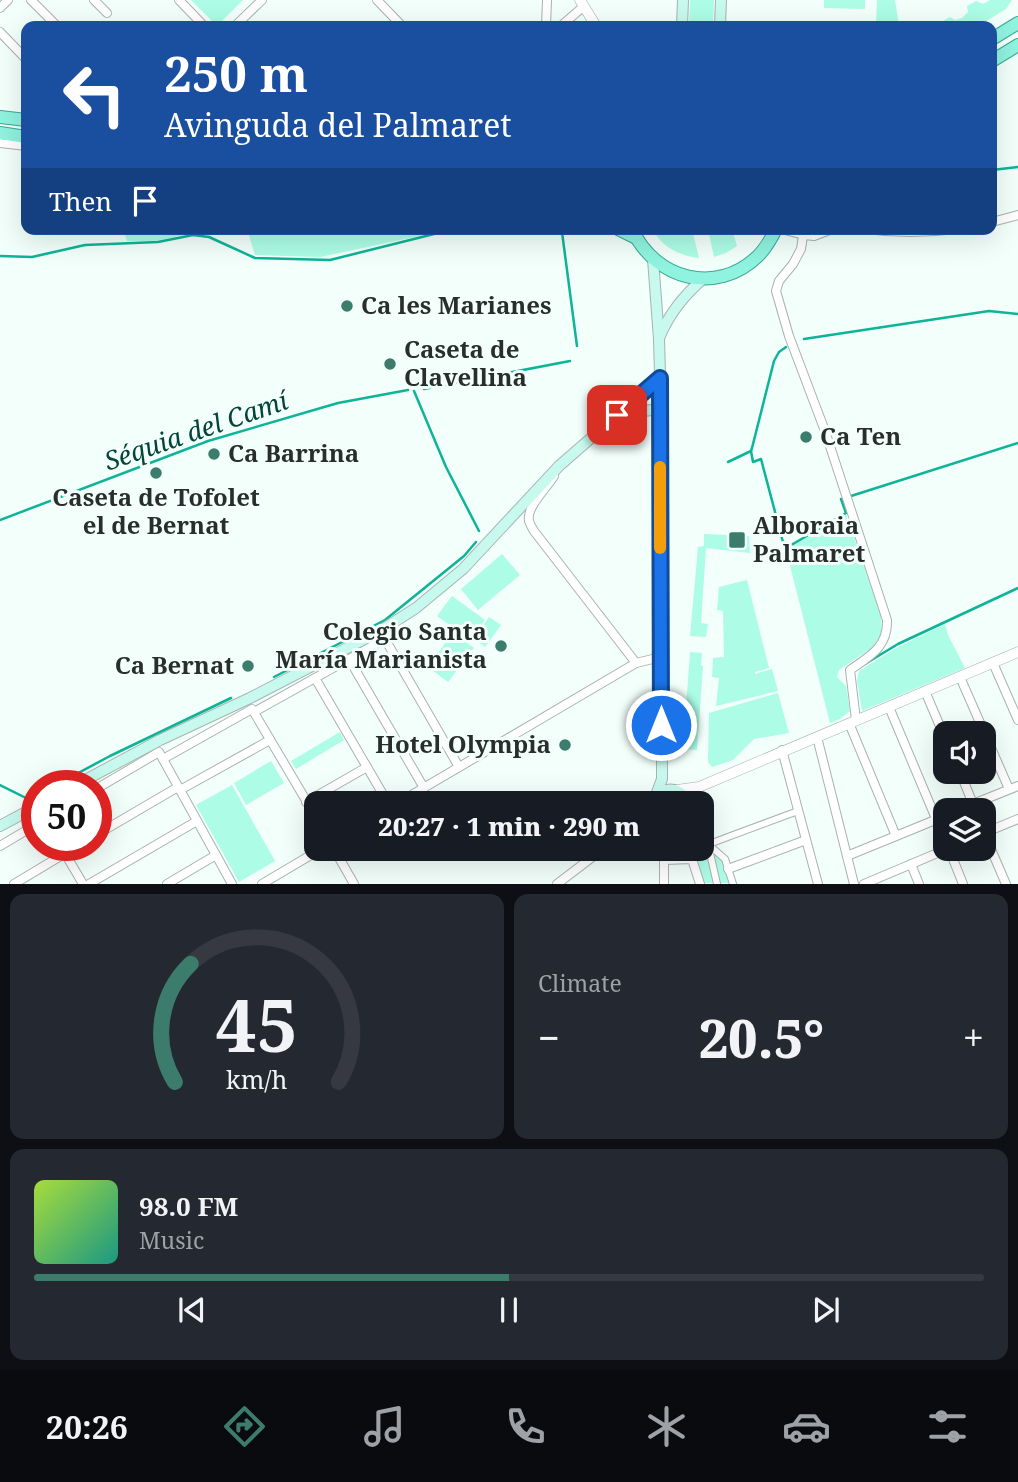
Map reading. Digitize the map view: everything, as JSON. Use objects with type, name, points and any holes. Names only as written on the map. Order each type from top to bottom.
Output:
[{"type":"main road","points":[[682,21],[683,0]]},
{"type":"main road","points":[[720,21],[721,0]]},
{"type":"main road","points":[[997,36],[1018,23]]},
{"type":"main road","points":[[997,58],[1018,45]]},
{"type":"main road","points":[[0,117],[21,119]]},
{"type":"main road","points":[[0,133],[21,136]]},
{"type":"main road","points":[[635,235],[653,259],[677,274],[704,278],[719,277],[747,265],[759,255],[774,235]]},
{"type":"main road","points":[[653,259],[661,409],[662,779],[658,791]]},
{"type":"main road","points":[[659,339],[677,305],[704,278]]},
{"type":"main road","points":[[104,770],[380,631],[416,608],[463,569],[559,466],[660,378]]},
{"type":"main road","points":[[617,415],[661,409]]},
{"type":"main road","points":[[662,779],[674,790]]},
{"type":"main road","points":[[668,791],[674,790]]},
{"type":"main road","points":[[0,826],[21,815]]},
{"type":"street","points":[[0,8],[8,0]]},
{"type":"street","points":[[32,0],[52,21]]},
{"type":"street","points":[[94,0],[107,13]]},
{"type":"street","points":[[179,0],[199,21]]},
{"type":"street","points":[[240,21],[262,0]]},
{"type":"street","points":[[377,0],[397,21]]},
{"type":"street","points":[[546,21],[547,0]]},
{"type":"street","points":[[566,21],[582,3],[593,21]]},
{"type":"street","points":[[0,32],[21,54]]},
{"type":"street","points":[[0,143],[21,145]]},
{"type":"street","points":[[997,221],[1018,215]]},
{"type":"street","points":[[803,235],[801,249],[779,281],[776,291],[887,620],[886,637],[880,645],[849,670],[853,722],[896,836]]},
{"type":"street","points":[[559,466],[547,488],[531,506],[528,519],[534,531],[636,663]]},
{"type":"street","points":[[112,781],[253,711],[385,639],[459,767]]},
{"type":"street","points":[[674,790],[699,787],[1018,652]]},
{"type":"street","points":[[419,791],[636,663],[661,657]]},
{"type":"street","points":[[349,659],[424,788]]},
{"type":"street","points":[[993,663],[1018,720]]},
{"type":"street","points":[[960,677],[1009,789]]},
{"type":"street","points":[[315,678],[381,791]]},
{"type":"street","points":[[925,691],[938,721]]},
{"type":"street","points":[[889,706],[933,801]]},
{"type":"street","points":[[253,711],[304,799]]},
{"type":"street","points":[[817,737],[854,884]]},
{"type":"street","points":[[112,826],[270,740]]},
{"type":"street","points":[[782,750],[818,884]]},
{"type":"street","points":[[161,756],[232,884]]},
{"type":"street","points":[[325,791],[367,767]]},
{"type":"street","points":[[987,798],[1018,786]]},
{"type":"street","points":[[696,791],[699,787]]},
{"type":"street","points":[[714,842],[798,811]]},
{"type":"street","points":[[996,828],[1018,819]]},
{"type":"street","points":[[89,884],[197,821]]},
{"type":"street","points":[[847,856],[933,821]]},
{"type":"street","points":[[0,846],[21,834]]},
{"type":"street","points":[[728,869],[806,840]]},
{"type":"street","points":[[714,850],[724,859],[733,884]]},
{"type":"street","points":[[167,884],[216,855]]},
{"type":"street","points":[[864,884],[933,855]]},
{"type":"street","points":[[262,884],[304,859]]},
{"type":"street","points":[[20,882],[47,861]]},
{"type":"street","points":[[70,861],[83,884]]},
{"type":"street","points":[[341,861],[354,884]]},
{"type":"street","points":[[557,884],[587,861]]},
{"type":"street","points":[[664,861],[664,884]]},
{"type":"street","points":[[693,861],[700,884]]},
{"type":"street","points":[[712,861],[718,884]]},
{"type":"street","points":[[953,861],[963,884]]},
{"type":"street","points":[[996,861],[1006,884]]},
{"type":"street","points":[[911,864],[919,884]]},
{"type":"green space","points":[[191,0],[243,0],[222,21],[212,21]]},
{"type":"green space","points":[[690,0],[714,0],[713,21],[689,21]]},
{"type":"green space","points":[[824,0],[865,0],[865,9],[824,8]]},
{"type":"green space","points":[[877,0],[895,0],[898,21],[876,21]]},
{"type":"green space","points":[[990,0],[1012,0],[1006,9],[986,21],[943,21],[950,17],[955,20],[962,18],[968,12],[967,6],[976,1],[983,4]]},
{"type":"green space","points":[[125,235],[182,235],[157,241],[127,241]]},
{"type":"green space","points":[[249,235],[424,235],[320,257],[255,255]]},
{"type":"green space","points":[[656,235],[693,235],[699,258],[685,255],[661,241]]},
{"type":"green space","points":[[709,235],[734,235],[737,246],[714,257]]},
{"type":"green space","points":[[846,514],[881,616],[882,634],[873,647],[839,670],[837,677],[846,686],[850,711],[830,723],[786,550]]},
{"type":"green space","points":[[704,534],[749,536],[750,553],[706,548],[701,623],[708,624],[706,637],[690,636],[698,547],[704,546]]},
{"type":"green space","points":[[502,554],[520,575],[478,610],[461,589]]},
{"type":"green space","points":[[747,580],[769,668],[755,674],[772,669],[778,691],[716,706],[719,678],[712,677],[713,658],[724,657],[723,611],[717,610],[719,587]]},
{"type":"green space","points":[[452,596],[485,620],[470,640],[437,616]]},
{"type":"green space","points":[[489,617],[501,625],[485,647],[474,639]]},
{"type":"green space","points":[[945,624],[965,668],[862,711],[857,681],[859,671],[896,648]]},
{"type":"green space","points":[[453,632],[474,648],[448,682],[428,667]]},
{"type":"green space","points":[[690,652],[702,653],[703,666],[697,750],[683,749]]},
{"type":"green space","points":[[778,693],[789,733],[754,739],[733,760],[712,767],[708,762],[709,713]]},
{"type":"green space","points":[[340,732],[344,740],[296,769],[291,761]]},
{"type":"green space","points":[[271,761],[284,783],[246,805],[234,783]]},
{"type":"green space","points":[[232,785],[275,861],[239,882],[196,805]]},
{"type":"green space","points":[[714,844],[726,857],[737,883],[704,883],[696,861],[714,861]]},
{"type":"waterway","points":[[997,169],[1018,167]]},
{"type":"waterway","points":[[0,256],[32,257],[85,245],[158,242],[193,235]]},
{"type":"waterway","points":[[193,235],[209,237],[255,258],[330,260],[430,235]]},
{"type":"waterway","points":[[562,235],[577,346]]},
{"type":"waterway","points":[[804,339],[989,311],[1018,314]]},
{"type":"waterway","points":[[728,462],[751,451],[774,361],[786,347]]},
{"type":"waterway","points":[[424,389],[570,361]]},
{"type":"waterway","name":"Séquia del Camí","points":[[0,520],[208,441],[338,403],[408,390]]},
{"type":"waterway","points":[[414,391],[446,467],[479,531]]},
{"type":"waterway","points":[[851,496],[1018,443]]},
{"type":"waterway","points":[[751,451],[753,462],[761,459],[783,542],[787,545],[846,513],[841,499]]},
{"type":"waterway","points":[[274,677],[385,620],[464,556],[476,542]]},
{"type":"waterway","points":[[865,664],[898,644],[1018,588]]},
{"type":"waterway","points":[[84,770],[231,698]]},
{"type":"waterway","points":[[0,785],[21,796]]},
{"type":"slow traffic","points":[[660,467],[660,548]]},
{"type":"place","name":"Ca les Marianes","points":[[347,306]]},
{"type":"place","name":"Caseta de Clavellina","points":[[390,364]]},
{"type":"place","name":"Ca Ten","points":[[806,437]]},
{"type":"place","name":"Ca Barrina","points":[[214,454]]},
{"type":"place","name":"Caseta de Tofolet el de Bernat","points":[[156,473]]},
{"type":"place","name":"Alboraia Palmaret","points":[[737,540]]},
{"type":"place","name":"Colegio Santa María Marianista","points":[[501,646]]},
{"type":"place","name":"Ca Bernat","points":[[248,666]]},
{"type":"place","name":"Hotel Olympia","points":[[565,745]]},
{"type":"route","points":[[617,415],[660,378],[661,725]]}]
